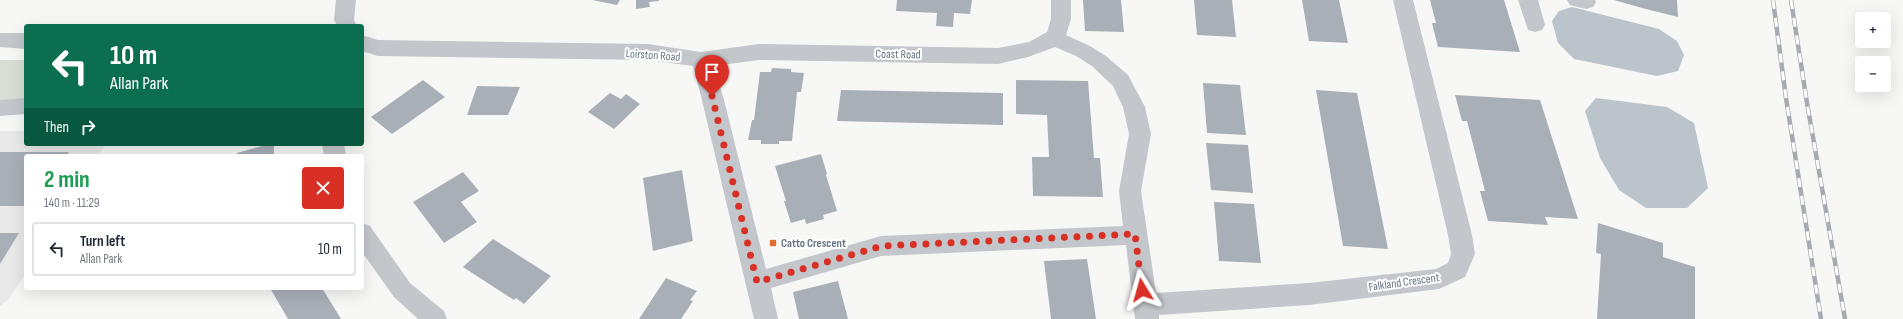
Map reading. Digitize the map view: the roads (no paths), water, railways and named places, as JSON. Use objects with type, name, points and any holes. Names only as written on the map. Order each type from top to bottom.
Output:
[{"type":"street","points":[[345,24],[344,20],[346,0]]},
{"type":"street","points":[[1061,0],[1059,29],[1053,38],[1083,50],[1099,61],[1121,82],[1134,107],[1140,134],[1130,190],[1146,312]]},
{"type":"street","name":"Falkland Crescent","points":[[1146,312],[1439,279],[1457,270],[1463,254],[1460,235],[1403,0]]},
{"type":"street","points":[[1528,0],[1535,25]]},
{"type":"street","name":"Coast Road","points":[[701,60],[760,52],[998,56],[1022,52],[1053,38]]},
{"type":"street","points":[[0,40],[24,40]]},
{"type":"street","name":"Loirston Road","points":[[364,44],[378,48],[648,52],[701,60]]},
{"type":"street","points":[[701,60],[712,96],[766,319]]},
{"type":"street","points":[[0,108],[24,106]]},
{"type":"street","points":[[757,282],[882,246],[1135,234]]},
{"type":"street","points":[[364,237],[402,290],[434,319]]},
{"type":"railway","points":[[1773,0],[1786,98],[1821,319]]},
{"type":"railway","points":[[1791,0],[1807,103],[1845,319]]},
{"type":"place","name":"Catto Crescent","points":[[773,243]]}]
